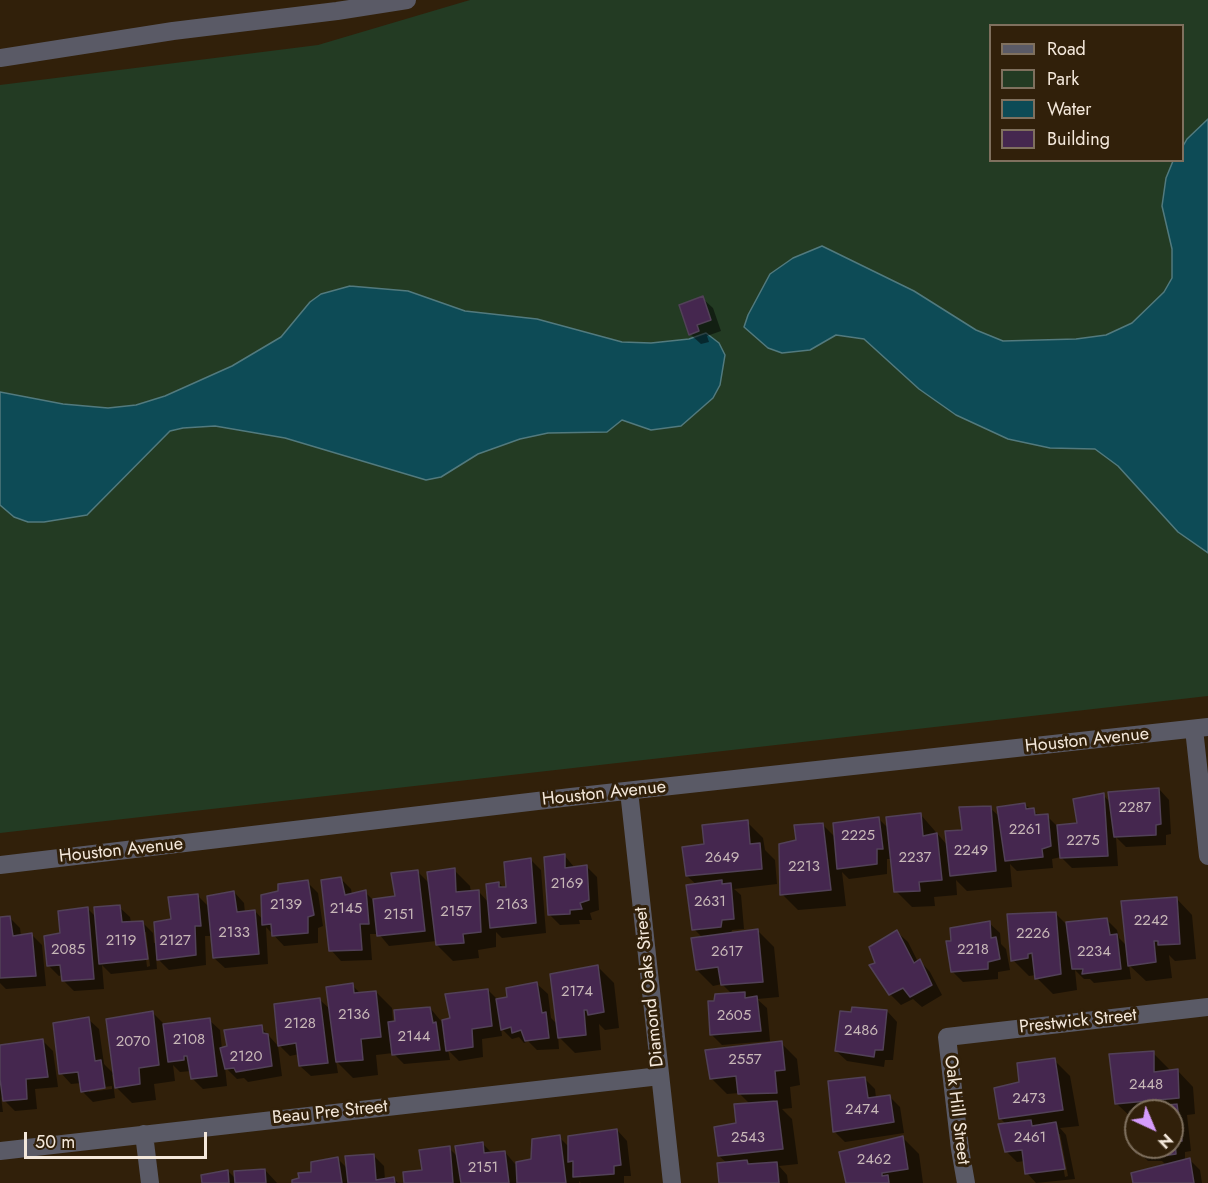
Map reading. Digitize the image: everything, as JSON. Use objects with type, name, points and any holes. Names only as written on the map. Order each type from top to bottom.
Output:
[{"type":"street","points":[[0,58],[172,31],[407,0]]},
{"type":"street","points":[[1201,728],[1208,856]]},
{"type":"street","name":"Houston Avenue","points":[[0,865],[629,791],[1201,728]]},
{"type":"street","name":"Diamond Oaks Street","points":[[629,791],[672,1183]]},
{"type":"street","name":"Prestwick Street","points":[[947,1036],[1208,1007]]},
{"type":"street","name":"Oak Hill Street","points":[[947,1036],[966,1183]]},
{"type":"street","name":"Beau Pre Street","points":[[0,1150],[660,1076]]},
{"type":"street","points":[[144,1134],[150,1183]]},
{"type":"green space","points":[[470,0],[1208,0],[1208,696],[0,833],[0,85],[318,45]]},
{"type":"water","points":[[1208,119],[1208,553],[1178,532],[1118,466],[1095,449],[1050,448],[1008,439],[956,415],[919,389],[864,339],[836,335],[810,350],[782,353],[768,348],[744,327],[770,274],[793,258],[822,246],[914,291],[976,330],[1003,341],[1076,339],[1106,335],[1132,323],[1164,292],[1172,278],[1172,249],[1162,206],[1166,178],[1173,162],[1184,162],[1184,144]]},
{"type":"water","points":[[350,286],[408,291],[465,311],[537,319],[622,342],[651,343],[689,339],[706,333],[719,343],[725,355],[720,385],[713,398],[681,426],[651,430],[622,420],[607,432],[548,433],[520,439],[478,454],[441,477],[426,480],[285,438],[215,426],[183,428],[170,431],[87,515],[44,522],[28,522],[14,517],[0,505],[0,392],[63,404],[108,408],[136,405],[165,396],[232,366],[281,337],[310,302],[321,294]]},
{"type":"building","points":[[703,296],[711,320],[697,325],[699,331],[689,335],[679,305]]},
{"type":"building","points":[[1159,788],[1161,824],[1156,825],[1156,835],[1114,837],[1108,792]]},
{"type":"building","points":[[1104,793],[1108,856],[1060,858],[1057,825],[1077,823],[1073,799]]},
{"type":"building","points":[[1025,803],[1026,809],[1034,808],[1035,815],[1048,814],[1051,846],[1042,849],[1043,857],[1005,861],[997,807]]},
{"type":"building","points":[[991,806],[996,871],[950,876],[945,831],[962,830],[959,807]]},
{"type":"building","points":[[921,813],[923,836],[937,833],[942,880],[919,882],[920,891],[894,892],[886,817]]},
{"type":"building","points":[[879,817],[883,849],[877,849],[877,864],[837,869],[833,823]]},
{"type":"building","points":[[748,820],[750,844],[760,843],[762,869],[686,876],[682,847],[704,844],[702,825]]},
{"type":"building","points":[[823,823],[831,890],[780,895],[779,844],[796,840],[794,825]]},
{"type":"building","points":[[565,854],[565,868],[587,865],[589,900],[580,903],[582,909],[570,910],[570,914],[548,915],[544,857]]},
{"type":"building","points":[[531,858],[536,923],[490,928],[486,884],[499,882],[499,887],[506,887],[504,862]]},
{"type":"building","points":[[455,868],[456,892],[479,890],[481,932],[463,934],[464,943],[436,945],[427,872]]},
{"type":"building","points":[[418,870],[425,931],[377,936],[373,899],[395,896],[391,873]]},
{"type":"building","points":[[341,877],[345,895],[366,890],[369,924],[360,924],[362,950],[329,951],[321,880]]},
{"type":"building","points":[[308,880],[314,915],[308,917],[308,933],[272,936],[271,924],[262,925],[261,895],[278,891],[278,884]]},
{"type":"building","points":[[722,880],[722,884],[731,883],[734,919],[722,920],[721,927],[692,930],[686,885]]},
{"type":"building","points":[[234,891],[237,912],[255,910],[259,954],[213,958],[207,896]]},
{"type":"building","points":[[198,894],[201,926],[195,926],[196,955],[157,960],[154,922],[171,919],[168,897]]},
{"type":"building","points":[[1177,897],[1180,944],[1158,945],[1158,941],[1154,941],[1156,962],[1128,966],[1121,901]]},
{"type":"building","points":[[120,905],[122,922],[143,921],[148,959],[99,964],[94,907]]},
{"type":"building","points":[[88,907],[94,979],[62,981],[60,965],[47,966],[44,936],[60,933],[58,911]]},
{"type":"building","points":[[1056,912],[1061,974],[1035,979],[1032,953],[1028,954],[1028,958],[1011,961],[1007,914]]},
{"type":"building","points":[[10,916],[13,936],[32,933],[36,976],[0,978],[0,917]]},
{"type":"building","points":[[1107,918],[1110,935],[1117,934],[1121,969],[1082,974],[1083,969],[1072,969],[1066,922]]},
{"type":"building","points":[[990,921],[991,938],[996,937],[1000,959],[988,962],[988,969],[951,972],[946,941],[951,941],[950,928]]},
{"type":"building","points":[[758,929],[763,982],[721,985],[718,967],[696,970],[691,938]]},
{"type":"building","points":[[897,930],[914,963],[920,959],[932,985],[910,997],[903,988],[889,995],[869,965],[875,963],[869,947]]},
{"type":"building","points":[[598,965],[604,1012],[588,1015],[587,1010],[584,1010],[586,1035],[558,1038],[550,974]]},
{"type":"building","points":[[537,982],[542,1013],[546,1012],[549,1038],[525,1041],[521,1030],[512,1033],[511,1027],[501,1030],[496,999],[507,997],[506,988]]},
{"type":"building","points":[[353,983],[354,993],[376,991],[381,1037],[361,1039],[363,1060],[336,1062],[326,987]]},
{"type":"building","points":[[488,989],[492,1026],[472,1029],[473,1047],[446,1051],[442,1020],[450,1018],[445,994]]},
{"type":"building","points":[[745,992],[745,998],[757,996],[761,1031],[710,1035],[708,1001],[714,1001],[715,994]]},
{"type":"building","points":[[320,998],[328,1063],[299,1066],[296,1043],[278,1046],[274,1004]]},
{"type":"building","points":[[430,1007],[433,1023],[436,1022],[440,1050],[392,1055],[388,1022],[395,1021],[394,1010]]},
{"type":"building","points":[[852,1007],[887,1010],[883,1050],[875,1050],[874,1057],[835,1051],[840,1011],[851,1012]]},
{"type":"building","points":[[153,1011],[159,1065],[139,1068],[140,1084],[115,1088],[106,1019]]},
{"type":"building","points":[[89,1017],[95,1061],[101,1060],[105,1088],[81,1092],[78,1072],[59,1074],[53,1023]]},
{"type":"building","points":[[210,1018],[217,1076],[191,1079],[187,1056],[184,1056],[184,1060],[168,1062],[163,1024]]},
{"type":"building","points":[[262,1025],[263,1033],[268,1034],[272,1066],[236,1072],[234,1068],[225,1069],[220,1048],[227,1046],[224,1030]]},
{"type":"building","points":[[43,1039],[48,1077],[26,1079],[27,1099],[3,1101],[0,1079],[0,1045]]},
{"type":"building","points":[[782,1041],[785,1070],[775,1071],[777,1093],[738,1094],[736,1076],[710,1079],[705,1050]]},
{"type":"building","points":[[1154,1051],[1154,1072],[1178,1069],[1179,1098],[1124,1099],[1124,1103],[1115,1104],[1109,1054]]},
{"type":"building","points":[[1055,1058],[1063,1110],[999,1119],[994,1088],[1019,1082],[1017,1063]]},
{"type":"building","points":[[865,1077],[868,1098],[890,1095],[894,1122],[833,1132],[828,1081]]},
{"type":"building","points":[[777,1101],[783,1149],[718,1156],[714,1127],[736,1123],[734,1104]]},
{"type":"building","points":[[1031,1120],[1032,1126],[1056,1122],[1065,1169],[1025,1174],[1022,1150],[1005,1152],[998,1124]]},
{"type":"building","points":[[617,1129],[621,1165],[614,1166],[614,1174],[573,1177],[573,1161],[568,1162],[568,1136]]},
{"type":"building","points":[[560,1135],[566,1183],[517,1183],[516,1162],[531,1159],[532,1139]]},
{"type":"building","points":[[903,1136],[908,1169],[882,1173],[882,1176],[888,1175],[889,1183],[846,1183],[839,1152]]},
{"type":"building","points":[[483,1142],[484,1153],[505,1151],[509,1183],[461,1183],[455,1146]]},
{"type":"building","points":[[450,1146],[453,1183],[404,1183],[403,1172],[422,1170],[419,1150]]},
{"type":"building","points":[[374,1154],[376,1180],[394,1177],[395,1183],[348,1183],[345,1156]]},
{"type":"building","points":[[338,1157],[342,1183],[292,1183],[292,1180],[299,1178],[298,1173],[311,1172],[311,1162]]},
{"type":"building","points":[[1190,1158],[1194,1183],[1133,1183],[1131,1173]]},
{"type":"building","points":[[747,1160],[748,1164],[777,1162],[779,1183],[719,1183],[717,1163]]},
{"type":"building","points":[[265,1169],[266,1183],[235,1183],[234,1171]]},
{"type":"building","points":[[228,1170],[229,1183],[202,1183],[201,1175]]}]
